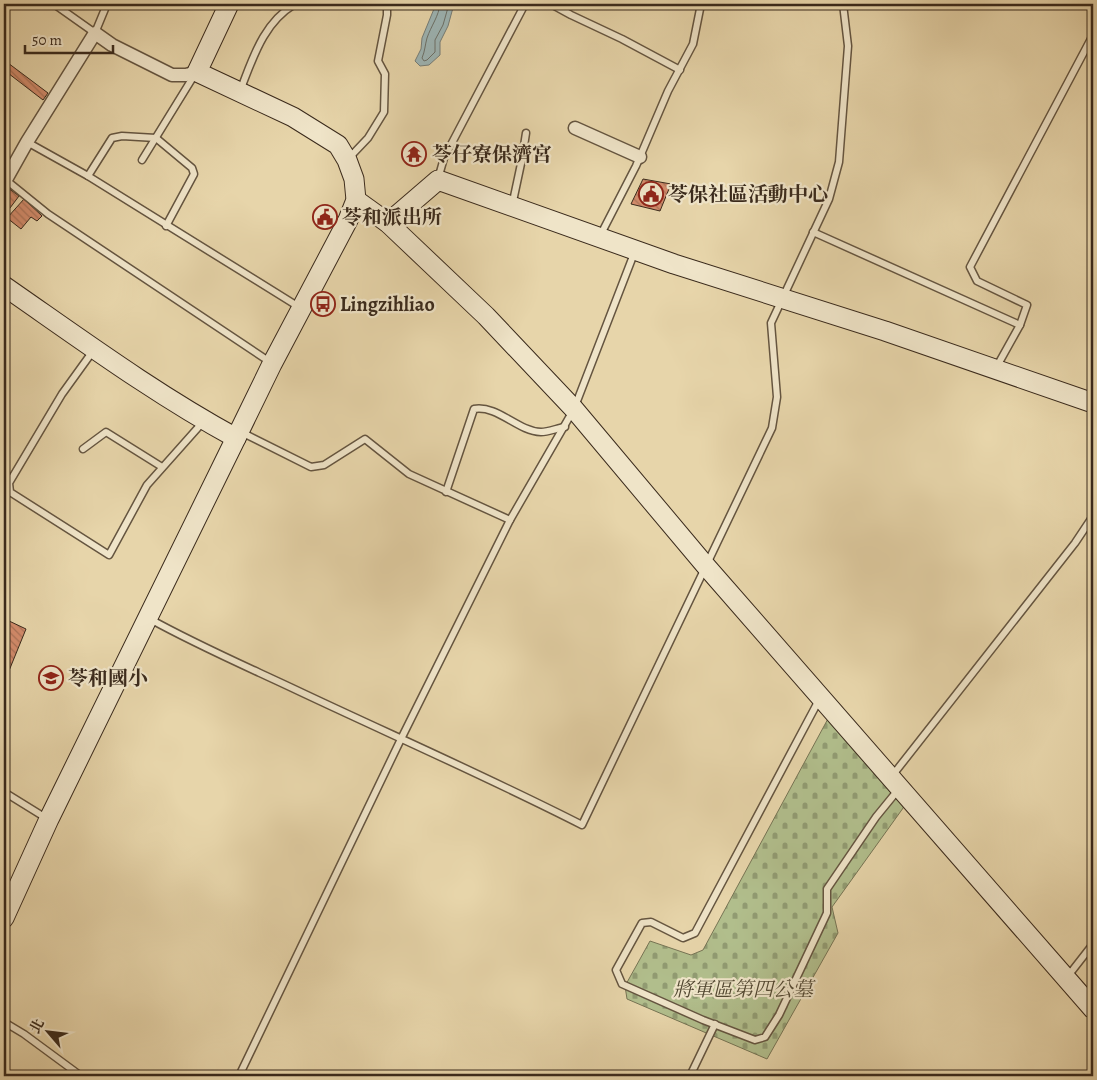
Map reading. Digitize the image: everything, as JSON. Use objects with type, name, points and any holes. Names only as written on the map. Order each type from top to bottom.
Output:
[{"type":"street","points":[[197,72],[229,4]]},
{"type":"street","points":[[4,918],[8,897],[49,820],[237,434],[348,220],[356,200],[354,179],[347,160],[338,145],[319,132],[293,117],[197,72],[186,75],[172,75],[112,45],[95,33],[5,181]]},
{"type":"street","points":[[576,128],[640,157]]},
{"type":"street","points":[[388,223],[438,180],[710,276],[784,298],[1093,403]]},
{"type":"street","points":[[356,200],[388,223],[486,316],[574,409],[705,565],[1093,1009]]},
{"type":"street","points":[[4,286],[94,349],[204,421],[237,434]]},
{"type":"lane","points":[[54,4],[95,33],[107,4]]},
{"type":"lane","points":[[240,92],[264,35],[284,10],[295,4]]},
{"type":"lane","points":[[347,160],[368,138],[384,112],[384,74],[378,61],[387,15],[387,4]]},
{"type":"lane","points":[[438,180],[444,158],[525,4]]},
{"type":"lane","points":[[551,4],[571,16],[622,39],[680,70]]},
{"type":"lane","points":[[599,237],[640,157],[668,92],[693,44],[701,4]]},
{"type":"lane","points":[[147,618],[186,639],[499,783],[582,825],[772,428],[777,397],[771,323],[828,199],[839,162],[848,46],[843,4]]},
{"type":"lane","points":[[996,369],[1020,325],[1027,305],[977,281],[970,267],[1093,35]]},
{"type":"lane","points":[[142,160],[197,72]]},
{"type":"lane","points":[[512,207],[526,133]]},
{"type":"lane","points":[[88,176],[112,138],[122,136],[156,138],[192,168],[194,174],[166,226]]},
{"type":"lane","points":[[27,142],[88,176],[302,309]]},
{"type":"lane","points":[[5,181],[48,214],[272,364]]},
{"type":"lane","points":[[813,232],[1020,325]]},
{"type":"lane","points":[[239,1076],[401,739],[510,520],[574,409],[635,250]]},
{"type":"lane","points":[[94,349],[62,394],[19,467],[10,483],[10,492],[109,555],[147,485],[204,421]]},
{"type":"lane","points":[[446,492],[474,409],[484,407],[525,427],[541,432],[565,427]]},
{"type":"lane","points":[[83,449],[106,432],[162,467]]},
{"type":"lane","points":[[237,434],[311,467],[324,464],[365,439],[409,474],[510,520]]},
{"type":"lane","points":[[821,697],[695,933],[683,938],[651,922],[642,923],[616,970],[622,984],[755,1040],[765,1037],[779,1015],[827,913],[827,889],[876,817],[895,782],[1075,543],[1093,516]]},
{"type":"lane","points":[[4,792],[49,820]]},
{"type":"lane","points":[[1066,978],[1093,944]]},
{"type":"lane","points":[[4,1022],[24,1034],[81,1076]]},
{"type":"lane","points":[[690,1076],[716,1024]]},
{"type":"green space","name":"將軍區第四公墓","points":[[830,715],[906,804],[832,907],[838,933],[767,1059],[627,999],[625,986],[650,941],[691,955],[703,950]]},
{"type":"water","points":[[436,4],[454,4],[448,26],[440,42],[440,55],[429,65],[420,66],[415,61]]},
{"type":"building","points":[[86,4],[99,4],[96,9]]},
{"type":"building","points":[[4,60],[48,93],[43,100],[4,70]]},
{"type":"building","name":"苓保社區活動中心","points":[[643,179],[671,184],[660,211],[631,204]]},
{"type":"building","points":[[8,188],[19,196],[4,216],[4,193]]},
{"type":"building","points":[[24,199],[42,216],[37,221],[31,217],[21,229],[7,218]]},
{"type":"building","points":[[7,620],[26,629],[4,683],[4,628]]},
{"type":"place","name":"苓仔寮保濟宮","points":[[414,154]]},
{"type":"place","name":"苓保社區活動中心","points":[[651,194]]},
{"type":"place","name":"苓和派出所","points":[[325,217]]},
{"type":"place","name":"Lingzihliao","points":[[323,304]]},
{"type":"place","name":"苓和國小","points":[[51,678]]}]
